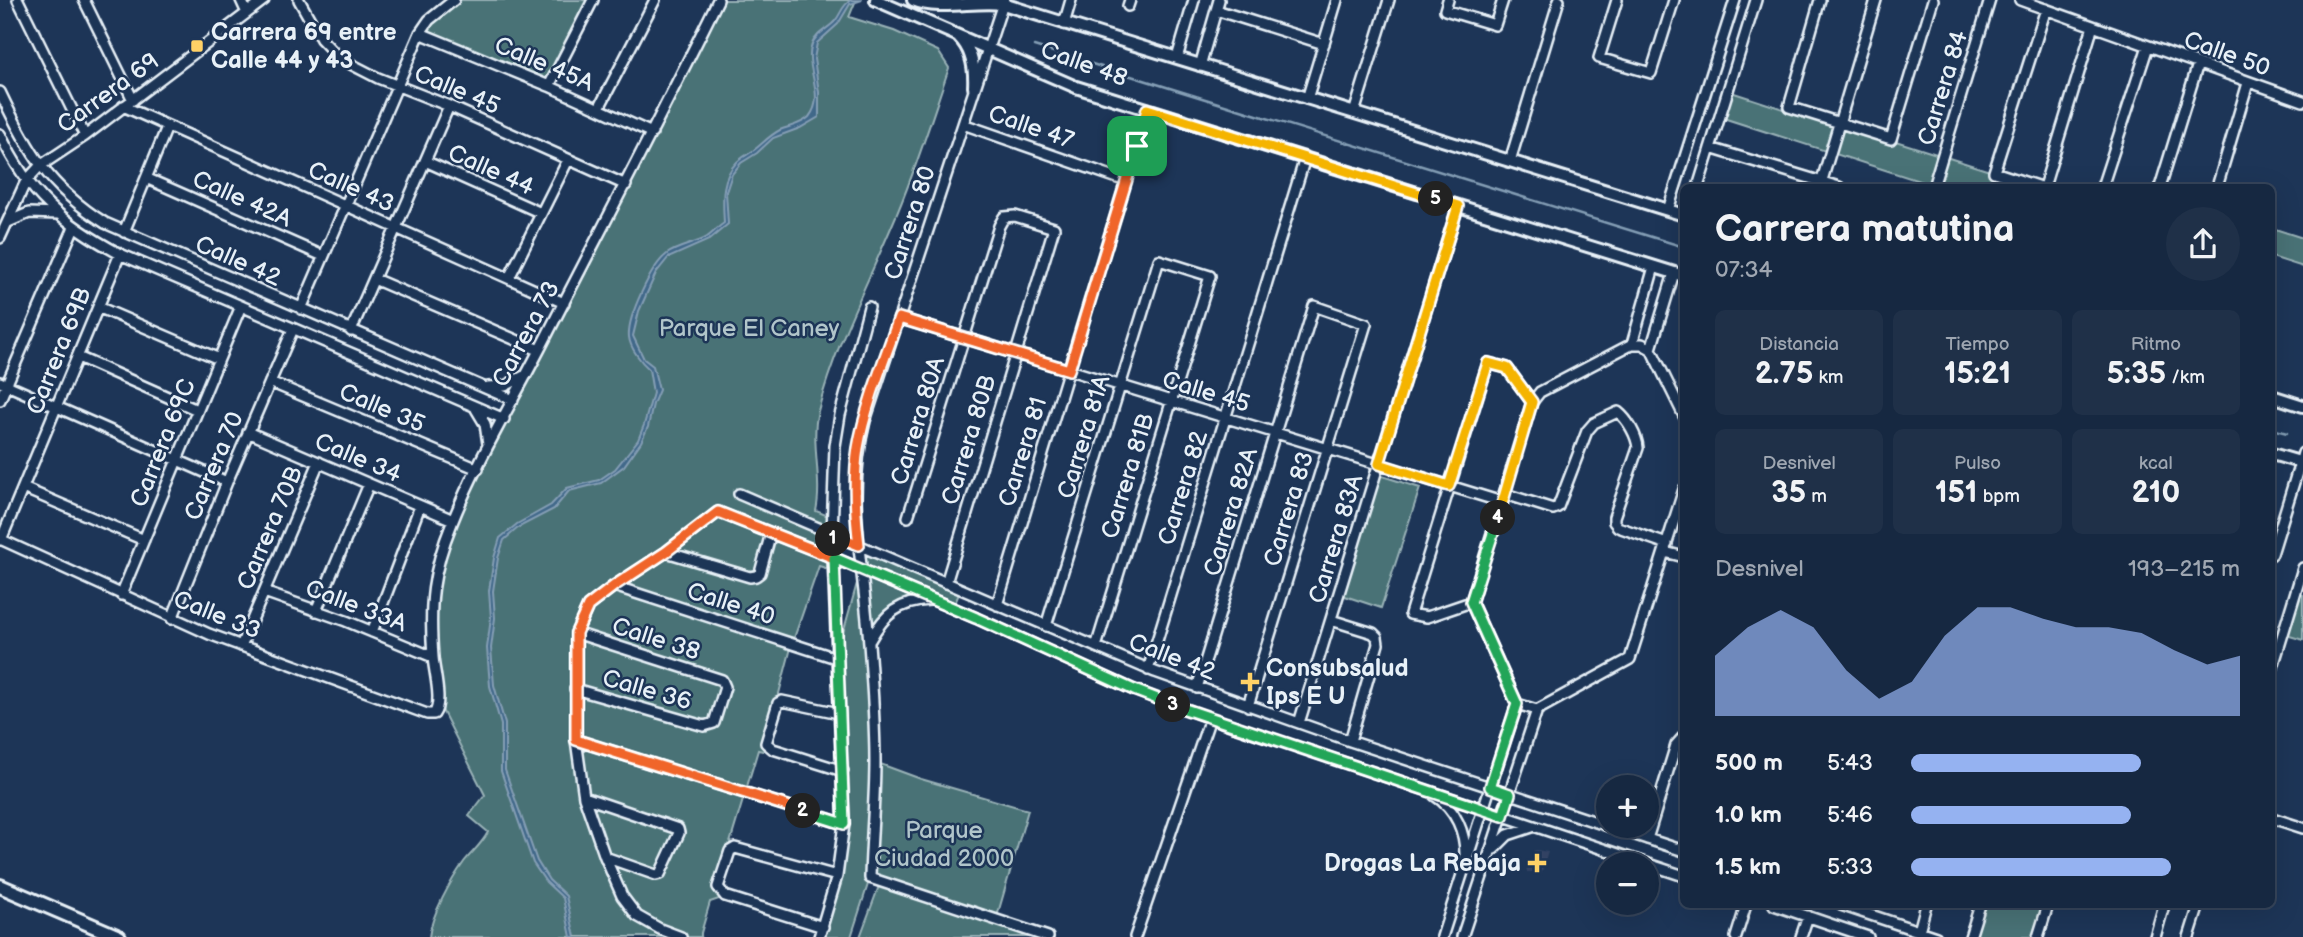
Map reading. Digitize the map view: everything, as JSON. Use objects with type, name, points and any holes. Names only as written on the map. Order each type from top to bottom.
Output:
[{"type":"highway","points":[[0,886],[119,937]]},
{"type":"main road","name":"Calle 48","points":[[876,0],[1076,87],[1679,275]]},
{"type":"main road","name":"Calle 48","points":[[915,1],[939,4],[1003,2],[1064,24],[1680,214]]},
{"type":"main road","points":[[957,35],[970,54],[974,87]]},
{"type":"main road","points":[[2275,397],[2303,406]]},
{"type":"main road","points":[[2275,454],[2302,459]]},
{"type":"street","points":[[18,0],[85,136]]},
{"type":"street","points":[[84,0],[132,100]]},
{"type":"street","points":[[241,0],[247,13]]},
{"type":"street","name":"Carrera 69","points":[[0,238],[26,181],[40,166],[85,136],[264,0]]},
{"type":"street","name":"Calle 45","points":[[299,0],[321,39],[339,58],[626,185]]},
{"type":"street","points":[[300,309],[419,33],[429,20],[454,0]]},
{"type":"street","points":[[549,86],[593,0]]},
{"type":"street","points":[[599,108],[655,0]]},
{"type":"street","name":"Carrera 73","points":[[438,702],[433,657],[432,586],[453,520],[718,0]]},
{"type":"street","points":[[1064,24],[1071,0]]},
{"type":"street","points":[[1177,58],[1194,0]]},
{"type":"street","points":[[1200,66],[1219,0]]},
{"type":"street","points":[[1307,99],[1337,0]]},
{"type":"street","points":[[1354,113],[1389,0]]},
{"type":"street","points":[[1446,5],[1495,25],[1503,0]]},
{"type":"street","points":[[1510,161],[1559,0]]},
{"type":"street","points":[[1617,0],[1599,58],[1651,74],[1674,0]]},
{"type":"street","points":[[1668,210],[1735,0]]},
{"type":"street","points":[[1699,184],[1756,0]]},
{"type":"street","points":[[1820,0],[1789,107],[1891,139],[1933,0]]},
{"type":"street","points":[[1821,184],[1876,0]]},
{"type":"street","name":"Carrera 84","points":[[1934,184],[1990,0]]},
{"type":"street","name":"Calle 50","points":[[2020,0],[2303,101]]},
{"type":"street","name":"Carrera 80","points":[[1003,2],[858,446],[855,513],[869,642],[875,762],[870,878],[1048,937]]},
{"type":"street","points":[[2032,184],[1994,172],[2046,9]]},
{"type":"street","points":[[1216,10],[1324,44]]},
{"type":"street","points":[[2043,184],[2093,26]]},
{"type":"street","name":"Calle 45A","points":[[419,33],[549,86],[652,133]]},
{"type":"street","points":[[2103,184],[2148,46]]},
{"type":"street","points":[[2161,184],[2198,64]]},
{"type":"street","points":[[2218,184],[2248,83]]},
{"type":"street","name":"Calle 42","points":[[0,92],[40,166],[80,207],[105,223],[513,400]]},
{"type":"street","name":"Calle 43","points":[[123,106],[564,303]]},
{"type":"street","points":[[351,331],[449,106]]},
{"type":"street","name":"Carrera 81","points":[[997,604],[1147,109]]},
{"type":"street","name":"Calle 47","points":[[963,124],[1126,181]]},
{"type":"street","points":[[124,232],[167,127]]},
{"type":"street","name":"Calle 42","points":[[0,134],[26,181],[58,214],[74,227],[120,254],[503,419]]},
{"type":"street","points":[[1710,148],[1818,184]]},
{"type":"street","name":"Carrera 82","points":[[1148,670],[1305,158]]},
{"type":"street","points":[[509,278],[568,160]]},
{"type":"street","name":"Calle 44","points":[[425,161],[541,213]]},
{"type":"street","name":"Calle 42A","points":[[146,178],[323,256]]},
{"type":"street","name":"Carrera 83A","points":[[1299,723],[1458,206]]},
{"type":"street","points":[[6,223],[29,213],[58,214]]},
{"type":"street","name":"Carrera 80B","points":[[946,583],[1054,228],[1015,216],[1004,216]]},
{"type":"street","name":"Carrera 80A","points":[[908,517],[1004,216]]},
{"type":"street","points":[[0,400],[3,383],[74,227]]},
{"type":"street","name":"Carrera 69B","points":[[0,539],[120,254]]},
{"type":"street","name":"Carrera 81B","points":[[1096,647],[1210,276],[1159,260]]},
{"type":"street","name":"Carrera 81A","points":[[1046,626],[1159,260]]},
{"type":"street","points":[[1632,344],[1654,267]]},
{"type":"street","points":[[1651,349],[1679,275]]},
{"type":"street","points":[[373,279],[539,350]]},
{"type":"street","name":"Carrera 69C","points":[[121,595],[241,306]]},
{"type":"street","name":"Carrera 82A","points":[[1197,688],[1314,306],[1366,324]]},
{"type":"street","points":[[98,307],[219,359]]},
{"type":"street","name":"Carrera 80","points":[[819,937],[837,876],[844,824],[832,534],[835,446],[840,415],[869,307]]},
{"type":"street","name":"Calle 45","points":[[899,318],[1449,486],[1553,509],[1558,507],[1587,431],[1594,423],[1618,412],[1637,440],[1638,448],[1614,522],[1618,527],[1666,548]]},
{"type":"street","name":"Carrera 83","points":[[1248,706],[1366,324]]},
{"type":"street","name":"Carrera 70","points":[[172,619],[293,329]]},
{"type":"street","points":[[1442,937],[1517,704],[1471,602],[1532,402],[1540,392],[1632,344],[1642,344],[1651,349],[1680,408]]},
{"type":"street","points":[[78,357],[197,410]]},
{"type":"street","points":[[1471,602],[1427,617],[1410,614],[1488,363],[1507,368],[1532,402]]},
{"type":"street","points":[[481,387],[505,386],[520,379],[530,369]]},
{"type":"street","name":"Calle 35","points":[[270,382],[478,469]]},
{"type":"street","points":[[3,383],[227,482]]},
{"type":"street","points":[[472,405],[485,424],[488,448]]},
{"type":"street","name":"Calle 34","points":[[248,432],[453,520]]},
{"type":"street","points":[[2275,544],[2302,459]]},
{"type":"street","name":"Carrera 70B","points":[[241,646],[319,462]]},
{"type":"street","points":[[316,611],[369,484]]},
{"type":"street","points":[[23,488],[144,540]]},
{"type":"street","name":"Calle 42","points":[[738,494],[1148,670],[1350,741],[1680,850]]},
{"type":"street","points":[[1517,704],[1537,709],[1630,659],[1680,502]]},
{"type":"street","points":[[372,632],[420,506]]},
{"type":"street","name":"Calle 42","points":[[666,552],[718,512],[861,569],[1134,690],[1210,718],[1680,875]]},
{"type":"street","points":[[681,937],[637,916],[622,896],[584,797],[576,740],[576,633],[588,606],[666,552],[750,577],[756,576],[760,573],[771,533]]},
{"type":"street","name":"Calle 33","points":[[0,539],[172,619],[241,646],[424,713],[434,714],[438,702]]},
{"type":"street","points":[[1666,548],[1680,556]]},
{"type":"street","points":[[2275,660],[2303,568]]},
{"type":"street","name":"Calle 40","points":[[614,586],[836,658]]},
{"type":"street","name":"Calle 33A","points":[[264,592],[433,657]]},
{"type":"street","points":[[869,642],[879,624],[894,610],[913,601],[933,600]]},
{"type":"street","points":[[1331,620],[1367,630],[1377,637],[1377,650],[1350,741]]},
{"type":"street","name":"Calle 38","points":[[576,633],[722,680],[725,687],[714,723],[709,726]]},
{"type":"street","name":"Calle 36","points":[[575,689],[709,726]]},
{"type":"street","points":[[839,713],[782,701],[778,703],[766,743],[768,747],[843,771]]},
{"type":"street","points":[[1462,937],[1537,709]]},
{"type":"street","points":[[1135,937],[1210,718]]},
{"type":"street","points":[[576,740],[844,824]]},
{"type":"street","points":[[1647,839],[1676,746],[1680,741]]},
{"type":"street","points":[[1423,790],[1438,797],[1459,822],[1466,855],[1463,871]]},
{"type":"street","points":[[584,797],[678,829],[679,833],[660,874],[606,858]]},
{"type":"street","points":[[2275,819],[2303,828]]},
{"type":"street","points":[[1489,857],[1500,841],[1508,835],[1517,830],[1535,827]]},
{"type":"street","points":[[823,926],[725,897],[718,887],[730,851],[735,848],[837,876]]},
{"type":"street","points":[[1736,937],[1745,908]]},
{"type":"street","points":[[1783,908],[1868,937]]},
{"type":"street","points":[[1919,931],[1926,908]]},
{"type":"street","points":[[1970,937],[1979,908]]},
{"type":"street","points":[[2038,937],[2047,908]]},
{"type":"street","points":[[2155,937],[2163,908]]},
{"type":"street","points":[[2189,937],[2198,908]]},
{"type":"street","points":[[1869,909],[1936,937]]},
{"type":"street","points":[[1801,937],[1808,916]]},
{"type":"shaded area","points":[[851,0],[862,0],[850,4],[838,24],[817,43],[814,59],[819,92],[819,117],[800,128],[773,138],[741,163],[732,174],[726,192],[728,224],[709,240],[668,258],[656,273],[639,311],[633,336],[644,359],[653,366],[659,390],[641,442],[624,466],[601,483],[569,491],[554,509],[519,527],[504,540],[498,558],[493,591],[495,618],[491,648],[494,685],[505,724],[505,770],[537,861],[549,880],[566,896],[575,937],[571,937],[563,898],[546,882],[533,863],[501,771],[501,725],[490,686],[487,648],[491,618],[489,591],[494,558],[500,538],[517,524],[551,505],[567,488],[599,480],[615,469],[638,440],[653,393],[649,369],[631,346],[629,337],[629,328],[641,293],[654,269],[667,254],[707,237],[724,223],[725,183],[737,162],[776,132],[799,124],[809,117],[816,100],[810,62],[812,44]]},
{"type":"shaded area","name":"Drogas La Rebaja","points":[[1533,851],[1548,852],[1541,875],[1527,872],[1526,866],[1533,860]]},
{"type":"green space","points":[[454,0],[593,0],[549,86],[420,33]]},
{"type":"green space","name":"Parque El Caney","points":[[718,0],[856,0],[849,17],[894,31],[938,51],[949,68],[923,146],[893,223],[842,339],[818,411],[815,436],[818,486],[816,511],[833,518],[835,571],[819,566],[792,644],[766,743],[763,751],[758,750],[730,843],[721,893],[719,899],[710,902],[701,937],[429,937],[433,919],[448,888],[488,832],[469,816],[485,795],[438,702],[431,609],[453,520]]},
{"type":"green space","points":[[1728,91],[1783,109],[1789,107],[2031,184],[1929,184],[1720,117]]},
{"type":"green space","points":[[2275,229],[2303,238],[2303,267],[2275,258]]},
{"type":"green space","points":[[1376,474],[1420,488],[1381,608],[1339,594]]},
{"type":"green space","name":"Parque Ciudad 2000","points":[[859,546],[961,589],[953,608],[933,600],[894,610],[869,642],[875,762],[921,779],[1028,810],[996,920],[870,878],[851,937],[819,937],[844,824],[836,658],[861,569]]},
{"type":"green space","points":[[2295,593],[2303,595],[2303,640],[2283,634]]},
{"type":"green space","points":[[879,886],[1036,937],[860,937]]},
{"type":"green space","points":[[1979,908],[2047,908],[2038,937],[1970,937]]},
{"type":"waterway","points":[[1034,46],[1680,246]]},
{"type":"waterway","points":[[2275,430],[2287,433]]},
{"type":"place","name":"Carrera 69 entre Calle 44 y 43","points":[[197,46]]},
{"type":"place","name":"Consubsalud Ips E U","points":[[1250,682]]},
{"type":"place","name":"Drogas La Rebaja","points":[[1537,863]]},
{"type":"route","points":[[1137,146],[1069,370],[899,318],[858,446],[855,513],[859,545],[832,534],[834,558],[718,512],[588,606],[576,633],[576,740],[844,824],[834,558],[976,618],[1134,690],[1503,816],[1510,794],[1490,787],[1517,704],[1471,602],[1532,402],[1507,368],[1488,363],[1449,486],[1379,464],[1458,206],[1147,109],[1137,146]]}]
